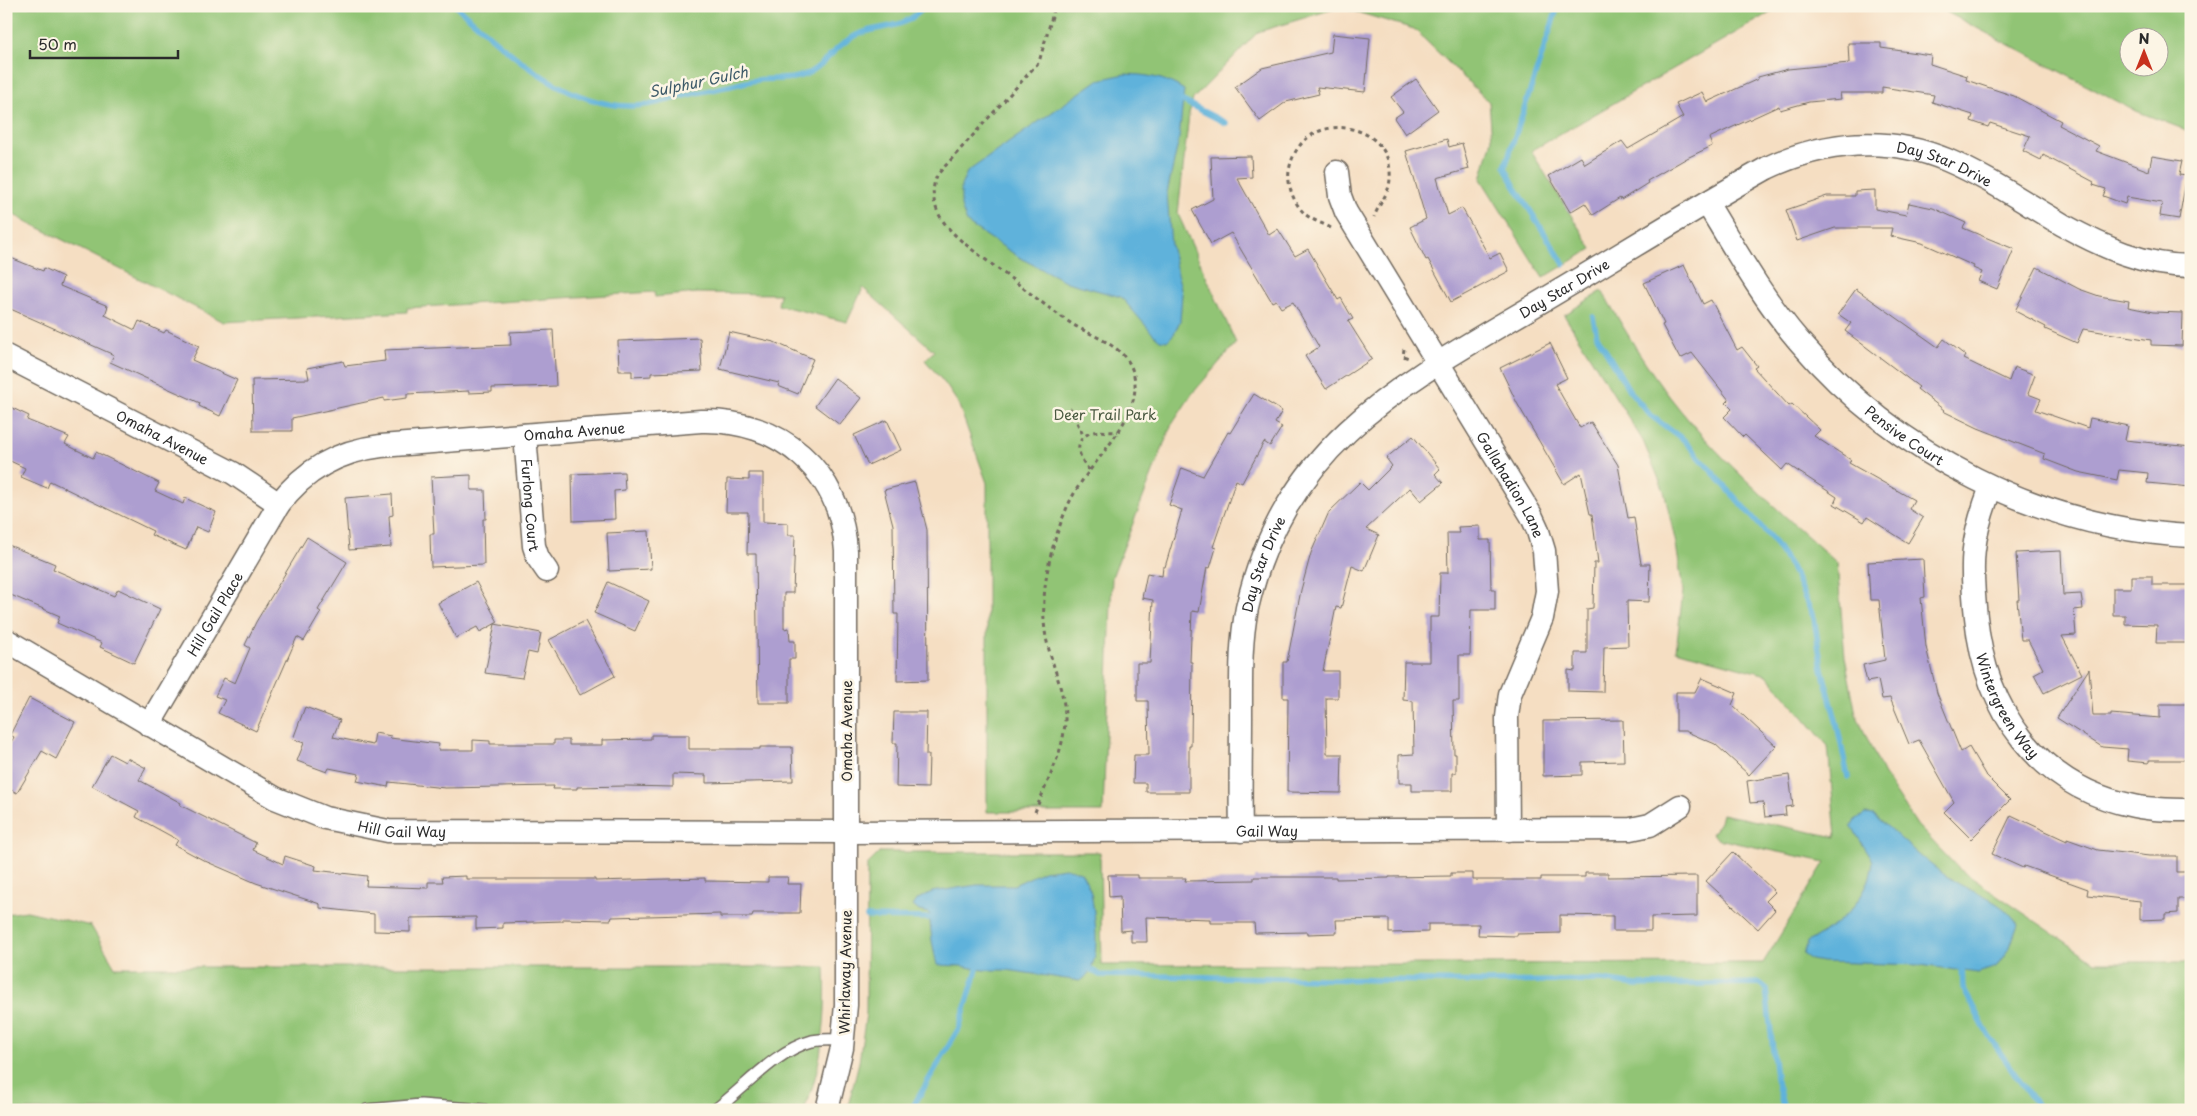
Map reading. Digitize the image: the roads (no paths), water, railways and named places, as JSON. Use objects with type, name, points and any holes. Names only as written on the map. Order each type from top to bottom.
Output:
[{"type":"street","name":"Day Star Drive","points":[[1241,831],[1241,668],[1243,630],[1252,592],[1269,540],[1298,490],[1333,445],[1370,410],[1438,363],[1767,168],[1803,154],[1830,147],[1857,144],[1896,146],[1933,155],[1960,166],[2107,248],[2153,263],[2191,266]]},
{"type":"street","name":"Gallahadion Lane","points":[[1337,172],[1340,196],[1346,212],[1531,515],[1540,536],[1547,575],[1545,603],[1535,635],[1514,679],[1508,705],[1508,830]]},
{"type":"street","name":"Pensive Court","points":[[1707,204],[1770,304],[1800,342],[1836,380],[1893,428],[1930,453],[1991,487],[2076,517],[2139,531],[2191,536]]},
{"type":"street","name":"Omaha Avenue","points":[[6,356],[233,473],[280,504],[293,486],[309,472],[327,461],[357,450],[701,421],[724,421],[749,426],[773,435],[798,452],[818,472],[836,503],[843,524],[846,544],[846,832]]},
{"type":"street","name":"Furlong Court","points":[[525,435],[534,546],[538,558],[547,571]]},
{"type":"street","name":"Wintergreen Way","points":[[1991,487],[1974,537],[1972,557],[1973,592],[1982,661],[1994,694],[2010,722],[2030,748],[2044,762],[2084,789],[2134,806],[2163,810],[2191,810]]},
{"type":"street","name":"Hill Gail Place","points":[[149,725],[280,504]]},
{"type":"street","name":"Hill Gail Way","points":[[9,647],[275,798],[324,818],[372,829],[411,832],[846,832]]},
{"type":"street","name":"Gail Way","points":[[846,832],[1631,829],[1650,825],[1680,806]]},
{"type":"street","name":"Whirlaway Avenue","points":[[827,1110],[837,1075],[846,1005],[846,832]]},
{"type":"lane","points":[[715,1110],[776,1060],[794,1048],[818,1040],[843,1040]]},
{"type":"lane","points":[[367,1110],[432,1106],[484,1110]]},
{"type":"water","points":[[1125,74],[1156,78],[1170,82],[1184,90],[1179,139],[1167,193],[1171,245],[1182,294],[1180,321],[1174,334],[1167,341],[1160,340],[1153,334],[1121,297],[1067,282],[1022,259],[967,223],[961,206],[961,186],[967,172],[1098,80]]},
{"type":"water","points":[[1865,814],[1874,815],[1943,874],[1989,899],[2012,916],[2018,924],[2010,947],[1996,967],[1978,973],[1920,965],[1822,962],[1811,960],[1803,954],[1807,942],[1841,919],[1859,899],[1866,887],[1873,861],[1851,826],[1855,820]]},
{"type":"water","points":[[1065,868],[1081,872],[1091,893],[1096,941],[1095,954],[1088,975],[1080,981],[1007,970],[983,970],[961,966],[937,965],[929,913],[919,911],[913,906],[918,899],[932,892],[977,885],[1014,885],[1044,871]]},
{"type":"waterway","name":"Sulphur Gulch","points":[[456,6],[515,57],[559,86],[583,97],[607,104],[633,106],[653,104],[750,81],[789,78],[807,74],[851,38],[861,33],[907,21],[925,6]]},
{"type":"waterway","points":[[1558,6],[1505,167],[1514,185],[1564,264]]},
{"type":"waterway","points":[[1177,98],[1226,123]]},
{"type":"waterway","points":[[1593,317],[1597,336],[1629,390],[1650,415],[1684,440],[1772,539],[1791,567],[1814,618],[1822,669],[1836,720],[1848,777]]},
{"type":"waterway","points":[[867,917],[935,918]]},
{"type":"waterway","points":[[911,1110],[959,1028],[979,963]]},
{"type":"waterway","points":[[1962,964],[1963,988],[1988,1035],[2040,1110]]},
{"type":"waterway","points":[[1086,967],[1100,975],[1489,982],[1602,980],[1636,985],[1760,983],[1766,988],[1776,1078],[1784,1110]]},
{"type":"park label","name":"Deer Trail Park","points":[[1105,414]]}]
